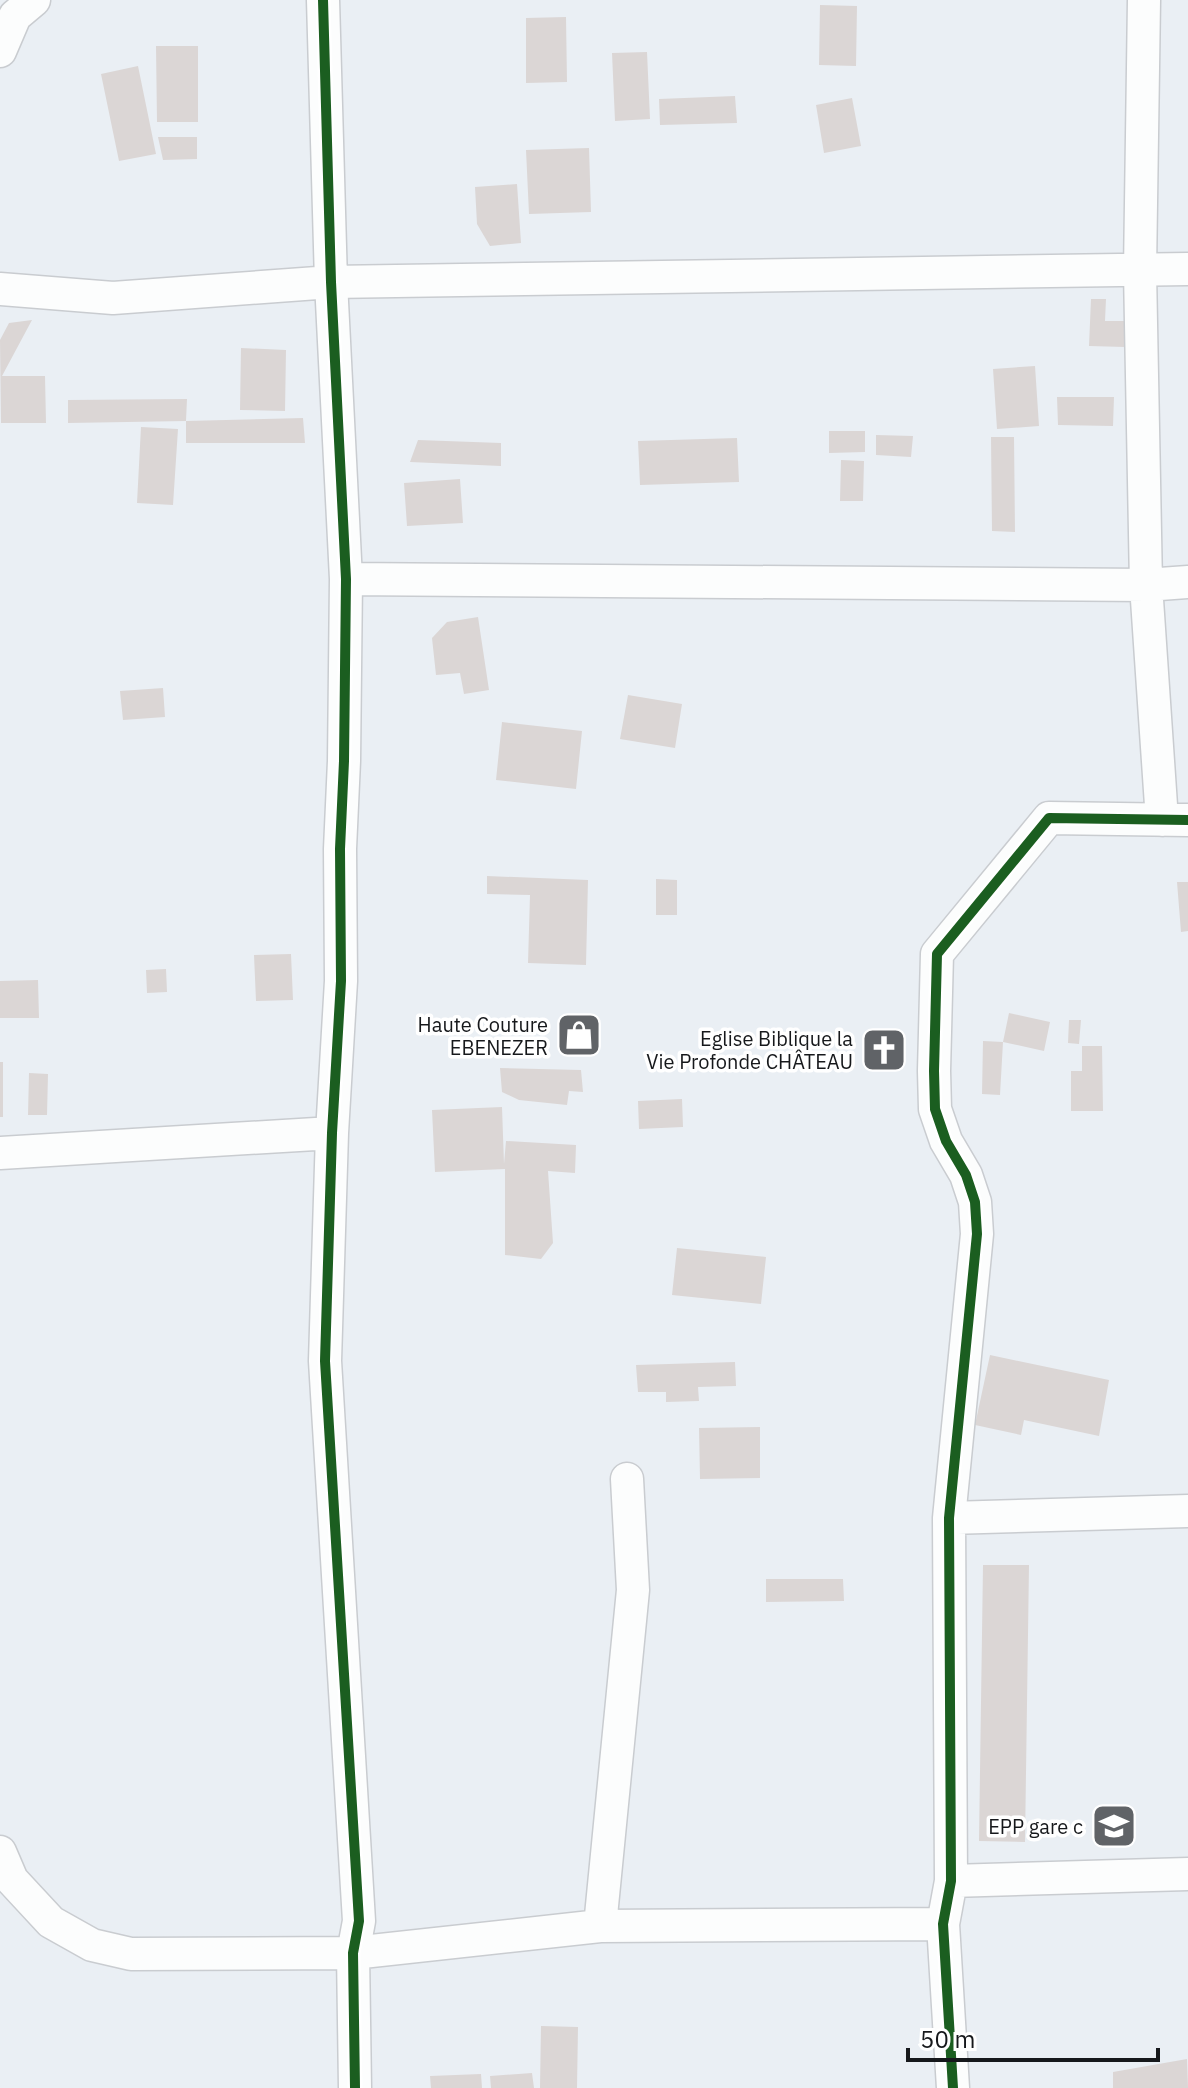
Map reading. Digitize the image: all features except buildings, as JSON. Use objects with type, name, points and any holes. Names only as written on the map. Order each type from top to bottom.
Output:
[{"type":"street","points":[[0,51],[15,16],[34,0]]},
{"type":"street","points":[[323,0],[331,282],[346,579],[340,849],[341,981],[332,1133],[325,1361],[359,1921],[353,1953],[355,2088]]},
{"type":"street","points":[[953,2088],[943,1924],[951,1881],[949,1518],[977,1234],[975,1202],[966,1175],[946,1141],[935,1109],[937,954],[1049,818],[1175,820],[1146,585],[1140,271],[1144,0]]},
{"type":"street","points":[[0,289],[113,298],[331,282],[1188,269]]},
{"type":"street","points":[[346,579],[1146,585],[1188,582]]},
{"type":"street","points":[[0,1153],[332,1133]]},
{"type":"street","points":[[600,1926],[633,1590],[627,1479]]},
{"type":"street","points":[[949,1518],[1188,1511]]},
{"type":"street","points":[[0,1852],[12,1880],[51,1922],[92,1945],[131,1954],[353,1953],[600,1926],[943,1924]]},
{"type":"street","points":[[951,1881],[1188,1874]]},
{"type":"cycle path","points":[[323,0],[331,282],[346,579],[340,849],[341,981],[332,1133],[325,1361],[359,1921],[353,1953],[355,2088]]},
{"type":"cycle path","points":[[953,2088],[943,1924],[951,1881],[949,1518],[977,1234],[975,1202],[966,1175],[946,1141],[935,1109],[937,954],[1049,818],[1188,820]]},
{"type":"place","name":"Haute Couture EBENEZER","points":[[579,1035]]},
{"type":"place","name":"Eglise Biblique la Vie Profonde CHÂTEAU","points":[[884,1050]]},
{"type":"place","name":"EPP gare c","points":[[1114,1826]]}]
